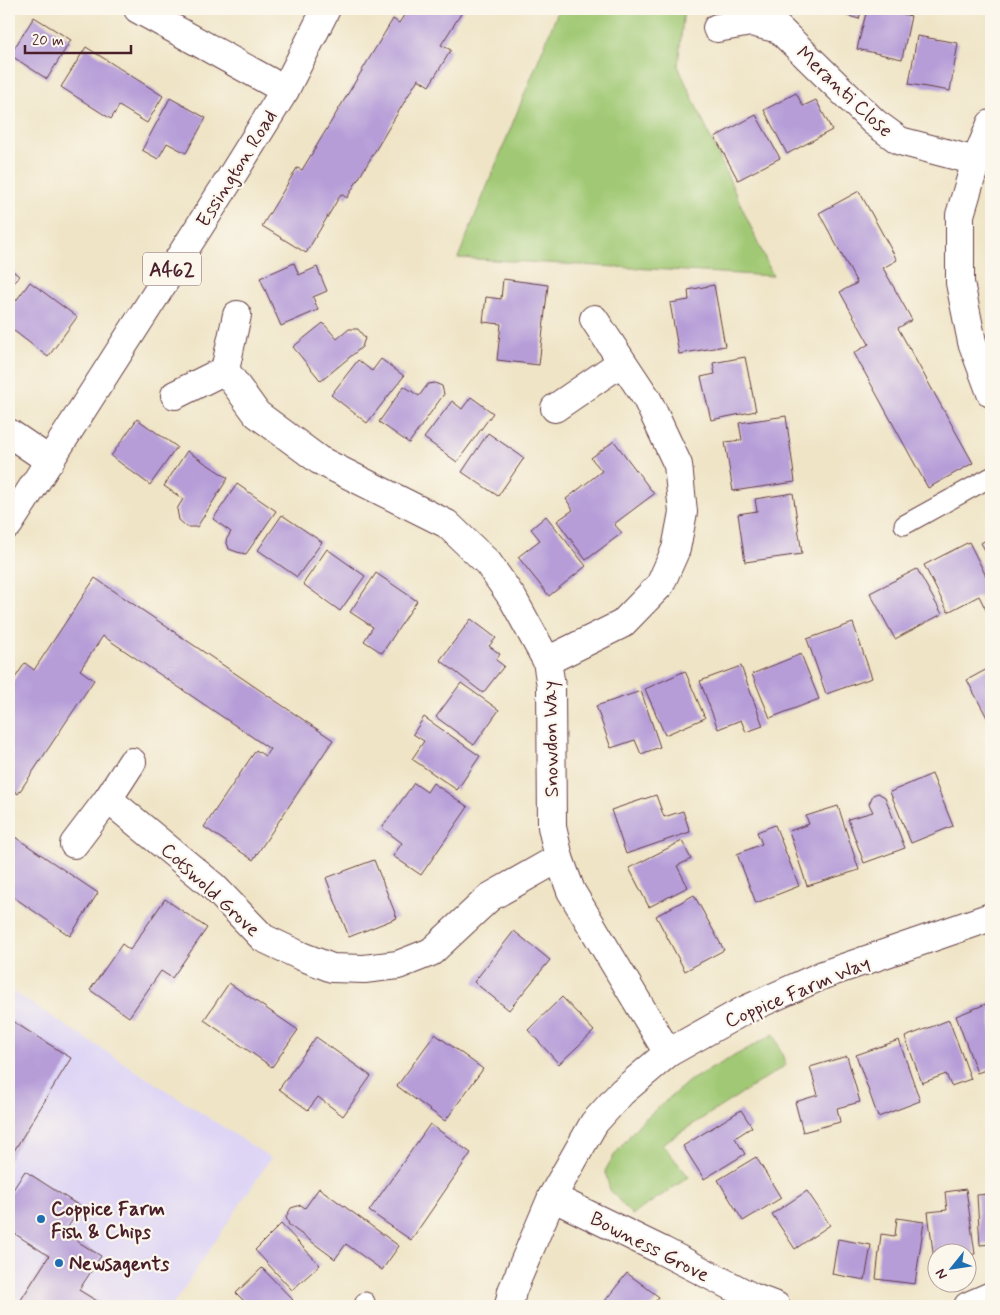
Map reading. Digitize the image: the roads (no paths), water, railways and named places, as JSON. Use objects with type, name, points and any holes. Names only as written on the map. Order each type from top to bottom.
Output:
[{"type":"street","points":[[138,9],[285,90]]},
{"type":"street","name":"Essington Road","points":[[9,524],[285,90],[326,9]]},
{"type":"street","name":"Meranti Close","points":[[718,28],[751,22],[779,29],[874,122],[900,141],[976,161]]},
{"type":"street","points":[[991,124],[976,161],[960,215],[960,283],[972,342],[991,393]]},
{"type":"street","points":[[175,395],[225,370],[237,315]]},
{"type":"street","points":[[547,661],[622,624],[660,585],[676,549],[683,512],[678,465],[647,399],[594,319]]},
{"type":"street","points":[[555,408],[622,362]]},
{"type":"street","name":"Snowdon Way","points":[[225,370],[257,414],[319,460],[447,524],[488,563],[513,599],[547,661],[551,686],[552,827],[559,858],[571,892],[668,1053]]},
{"type":"street","points":[[9,433],[50,461]]},
{"type":"street","points":[[74,844],[108,799],[132,762]]},
{"type":"street","name":"Cotswold Grove","points":[[108,799],[213,886],[263,938],[332,968],[364,969],[398,965],[431,952],[490,897],[559,858]]},
{"type":"street","name":"Coppice Farm Way","points":[[509,1306],[512,1291],[552,1197],[594,1123],[622,1092],[668,1053],[743,1011],[823,975],[991,917]]},
{"type":"street","name":"Bowness Grove","points":[[552,1197],[752,1297],[776,1306]]},
{"type":"street","points":[[968,1306],[991,1296]]},
{"type":"lane","points":[[904,525],[991,477]]},
{"type":"place","name":"Coppice Farm Fish & Chips","points":[[41,1219]]},
{"type":"place","name":"Newsagents","points":[[59,1263]]}]
